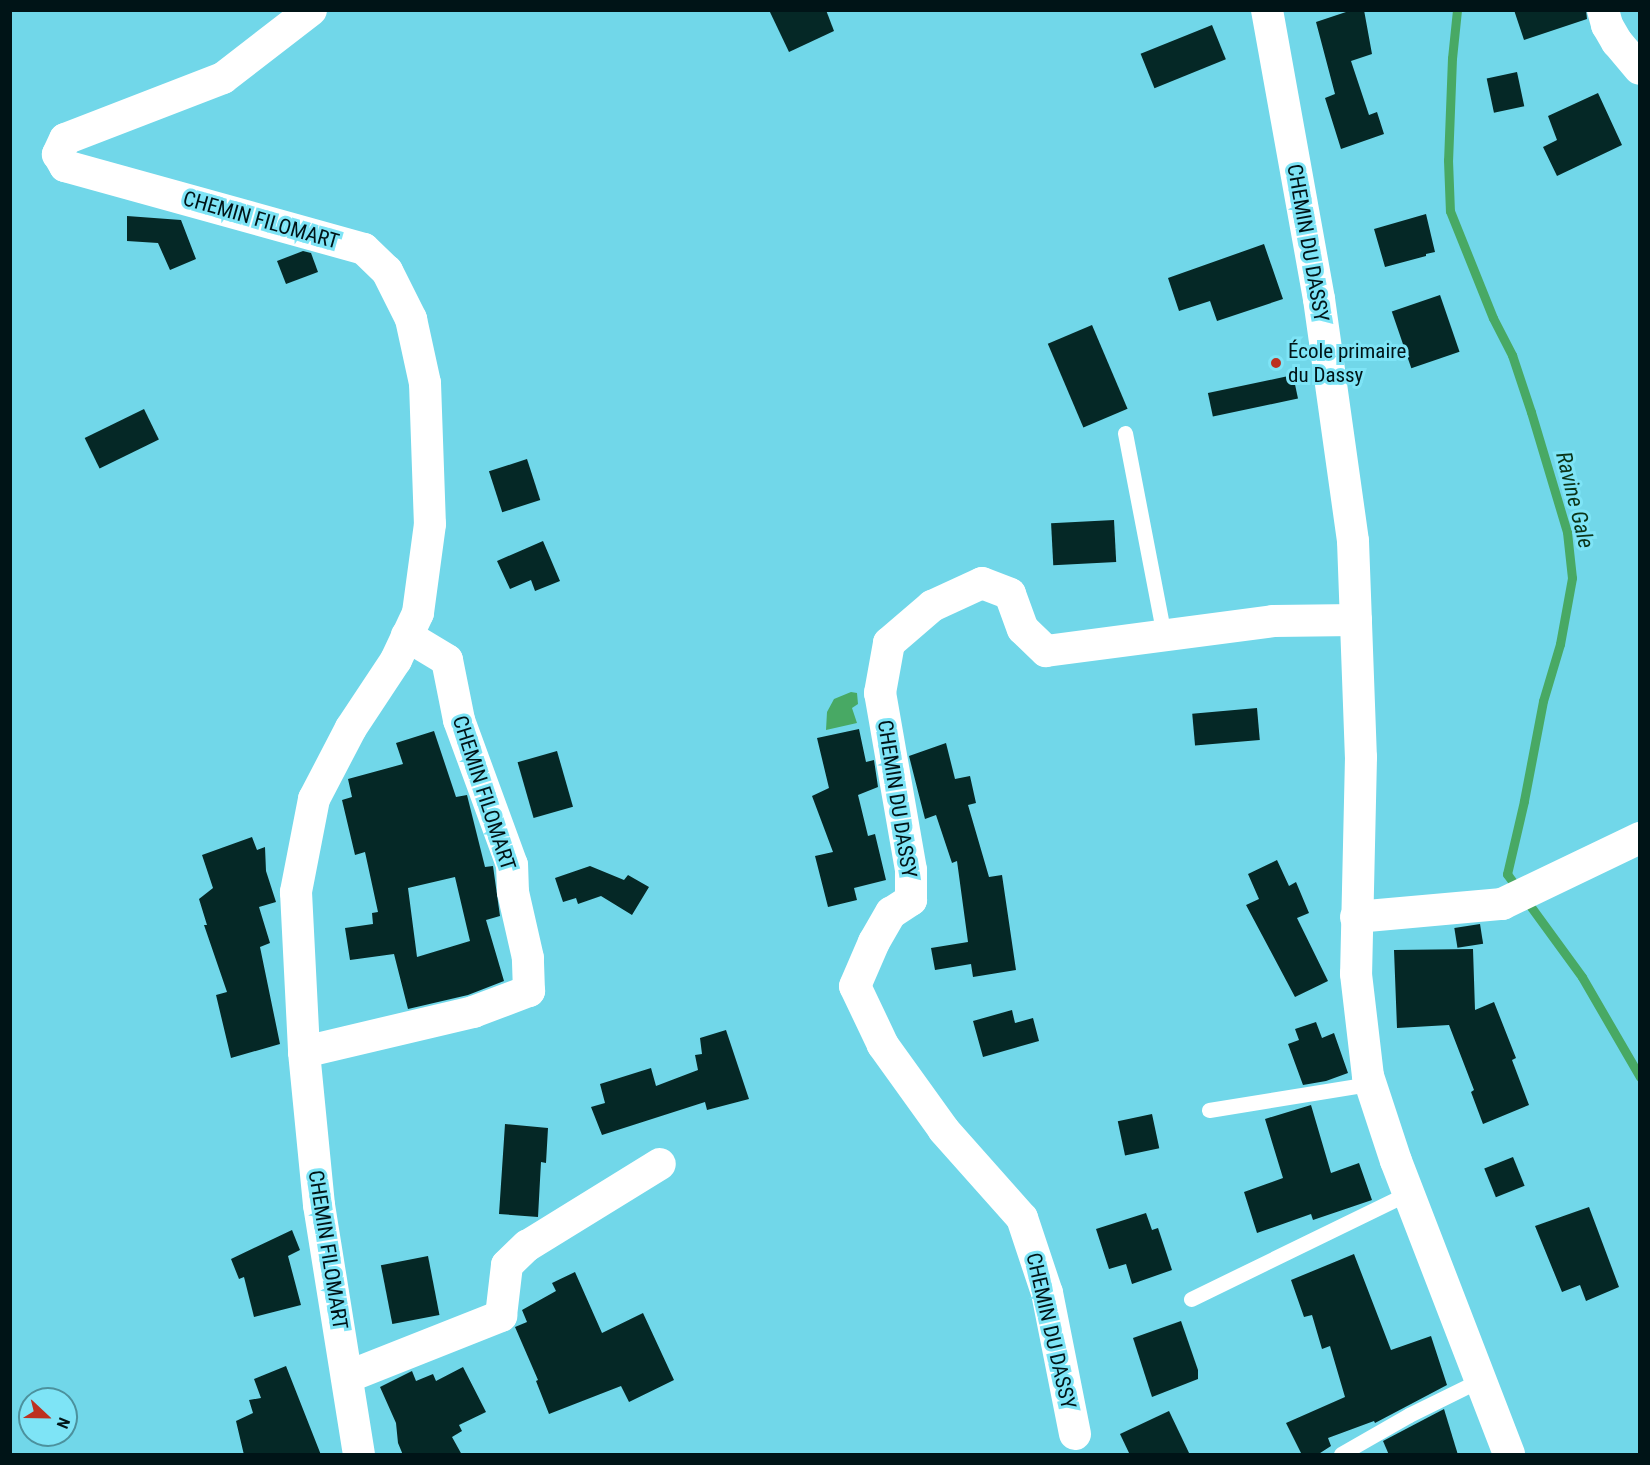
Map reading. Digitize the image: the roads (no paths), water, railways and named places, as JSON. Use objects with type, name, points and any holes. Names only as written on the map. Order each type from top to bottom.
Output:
[{"type":"street","name":"CHEMIN FILOMART","points":[[311,10],[223,78],[65,139],[58,154],[65,166],[364,249],[387,271],[411,320],[425,382],[430,524],[418,613],[396,660],[351,728],[314,799],[296,892],[304,1052],[319,1205],[359,1455]]},
{"type":"street","name":"CHEMIN DU DASSY","points":[[1267,10],[1319,299],[1353,540],[1361,757],[1356,974],[1370,1084],[1408,1193],[1509,1455]]},
{"type":"street","points":[[1604,10],[1607,25],[1617,42],[1640,69]]},
{"type":"street","name":"CHEMIN DU DASSY","points":[[1075,1434],[1047,1293],[1022,1218],[930,1111],[883,1045],[855,986],[874,942],[891,913],[911,900],[911,870],[880,693],[889,643],[932,606],[982,583],[1010,594],[1023,629],[1046,651],[1273,621],[1356,620]]},
{"type":"street","name":"CHEMIN FILOMART","points":[[304,1052],[473,1012],[529,991],[528,958],[513,892],[512,865],[459,720],[447,660],[407,636]]},
{"type":"street","points":[[1356,917],[1502,904],[1640,838]]},
{"type":"street","points":[[347,1377],[501,1316],[507,1266],[527,1246],[660,1164]]},
{"type":"lane","points":[[1125,433],[1164,635]]},
{"type":"lane","points":[[1209,1110],[1370,1084]]},
{"type":"lane","points":[[1191,1299],[1408,1193]]},
{"type":"lane","points":[[1341,1455],[1409,1416],[1480,1380]]},
{"type":"waterway","name":"Ravine Gale","points":[[1457,10],[1452,58],[1448,160],[1450,211],[1493,318],[1512,355],[1531,412],[1567,532],[1572,578],[1560,644],[1543,701],[1507,874],[1582,977],[1640,1077]]},
{"type":"place","name":"École primaire du Dassy","points":[[1276,363]]}]
